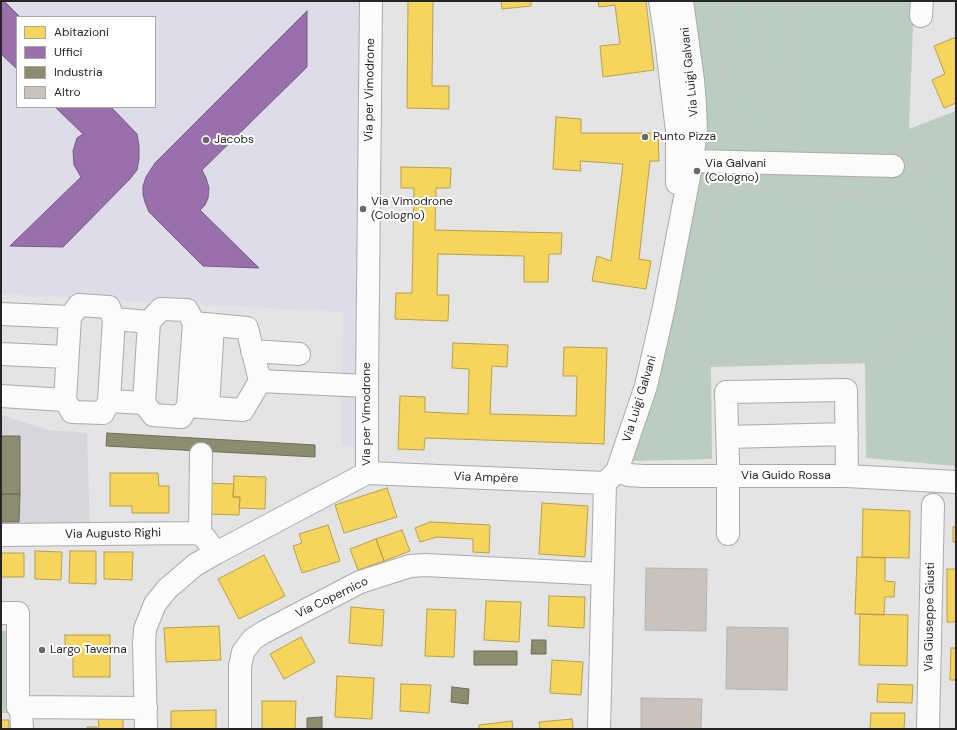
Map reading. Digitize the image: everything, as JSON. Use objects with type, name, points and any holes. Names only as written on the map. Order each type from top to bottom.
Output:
[{"type":"street","name":"Via per Vimodrone","points":[[146,719],[144,637],[151,610],[158,599],[180,576],[195,565],[367,473],[371,1]]},
{"type":"street","name":"Via Luigi Galvani","points":[[660,1],[667,45],[677,131],[677,186],[673,262]]},
{"type":"street","name":"Via Luigi Galvani","points":[[611,477],[646,386],[673,262],[692,161],[696,130],[695,104],[682,1]]},
{"type":"street","points":[[692,161],[790,164],[904,162]]},
{"type":"street","points":[[79,305],[87,305],[108,306],[114,319],[108,401],[103,413],[72,412],[65,400],[70,317],[79,305]]},
{"type":"street","points":[[161,308],[187,310],[203,324],[247,328],[260,381],[243,410],[198,407],[181,417],[153,415],[144,403],[149,322],[161,308]]},
{"type":"street","points":[[1,314],[70,317]]},
{"type":"street","points":[[114,319],[149,322]]},
{"type":"street","points":[[198,407],[203,324]]},
{"type":"street","points":[[252,351],[299,354]]},
{"type":"street","points":[[1,354],[67,357]]},
{"type":"street","points":[[260,381],[367,386]]},
{"type":"street","points":[[728,534],[726,392],[846,390],[847,476]]},
{"type":"street","points":[[1,396],[65,400]]},
{"type":"street","points":[[108,401],[144,403]]},
{"type":"street","points":[[727,437],[847,434]]},
{"type":"street","points":[[201,454],[200,534],[216,553]]},
{"type":"street","name":"Via Ampère","points":[[367,473],[611,477]]},
{"type":"street","name":"Via Guido Rossa","points":[[611,477],[628,475],[847,476],[956,482]]},
{"type":"street","points":[[599,729],[603,574],[611,477]]},
{"type":"street","name":"Via Giuseppe Giusti","points":[[928,729],[932,505]]},
{"type":"street","name":"Via Augusto Righi","points":[[1,535],[200,534]]},
{"type":"street","name":"Via Copernico","points":[[240,729],[240,666],[244,652],[253,639],[360,582],[410,566],[425,565],[603,574]]},
{"type":"street","points":[[10,613],[18,707],[62,707],[146,719]]},
{"type":"street","points":[[22,707],[22,729]]},
{"type":"path","points":[[643,476],[678,364],[687,317],[735,162],[735,147],[712,1]]},
{"type":"path","points":[[723,1],[725,19],[742,66],[776,110],[791,122]]},
{"type":"path","points":[[747,1],[756,23],[772,87],[791,103]]},
{"type":"path","points":[[790,1],[790,164]]},
{"type":"path","points":[[730,119],[746,134],[774,139],[791,138]]},
{"type":"path","points":[[956,128],[898,151],[925,196],[956,267]]},
{"type":"path","points":[[904,162],[956,146]]},
{"type":"path","points":[[904,162],[956,173]]},
{"type":"path","points":[[707,189],[925,196]]},
{"type":"path","points":[[819,193],[819,279],[956,279]]},
{"type":"path","points":[[678,364],[889,362],[911,325],[956,326]]},
{"type":"shaded area","points":[[1,1],[371,1],[368,447],[341,446],[343,312],[1,294]]},
{"type":"shaded area","points":[[1,415],[48,430],[87,433],[90,534],[1,535]]},
{"type":"green space","points":[[689,1],[914,1],[909,129],[956,111],[956,466],[866,458],[865,363],[711,367],[712,459],[632,461],[656,384],[704,154],[705,129]]},
{"type":"green space","points":[[1,631],[12,631],[12,713],[1,713]]},
{"type":"building: Abitazioni","points":[[408,1],[433,1],[432,86],[449,86],[449,109],[407,108]]},
{"type":"building: Abitazioni","points":[[501,1],[531,1],[531,6],[502,9]]},
{"type":"building: Abitazioni","points":[[598,1],[646,1],[654,70],[603,77],[600,46],[620,44],[615,5],[599,7]]},
{"type":"building: Abitazioni","points":[[956,37],[956,103],[944,108],[932,80],[945,74],[934,46]]},
{"type":"building: Abitazioni","points":[[556,117],[581,119],[581,133],[658,133],[659,161],[650,161],[639,259],[651,261],[646,289],[592,281],[597,256],[611,261],[623,164],[580,161],[581,171],[553,169]]},
{"type":"building: Abitazioni","points":[[401,167],[451,168],[450,188],[436,188],[435,230],[562,233],[561,254],[549,254],[548,282],[524,282],[524,256],[438,254],[437,295],[449,295],[448,321],[395,319],[396,293],[412,293],[414,188],[401,188]]},
{"type":"building: Abitazioni","points":[[453,343],[508,345],[507,367],[492,366],[490,414],[576,416],[577,376],[563,376],[564,347],[607,348],[604,444],[425,438],[424,450],[398,449],[400,396],[425,397],[425,412],[468,414],[469,369],[452,368]]},
{"type":"building: Abitazioni","points":[[110,473],[158,473],[159,486],[169,486],[169,513],[132,513],[132,506],[110,506]]},
{"type":"building: Abitazioni","points":[[234,476],[266,477],[265,509],[239,508],[240,497],[233,497]]},
{"type":"building: Abitazioni","points":[[207,483],[234,484],[233,497],[240,497],[239,515],[206,514]]},
{"type":"building: Abitazioni","points":[[387,488],[397,517],[344,533],[335,505]]},
{"type":"building: Abitazioni","points":[[542,503],[588,506],[585,557],[539,554]]},
{"type":"building: Abitazioni","points":[[863,509],[910,511],[909,558],[862,557]]},
{"type":"building: Abitazioni","points":[[430,522],[490,525],[489,553],[473,552],[473,539],[437,537],[420,542],[415,528]]},
{"type":"building: Abitazioni","points":[[328,525],[340,561],[302,573],[293,546],[302,543],[299,534]]},
{"type":"building: Abitazioni","points":[[953,527],[956,527],[956,542],[953,542]]},
{"type":"building: Abitazioni","points":[[402,530],[410,551],[384,561],[376,539]]},
{"type":"building: Abitazioni","points":[[376,539],[384,561],[358,570],[350,549]]},
{"type":"building: Abitazioni","points":[[35,551],[62,552],[61,580],[35,579]]},
{"type":"building: Abitazioni","points":[[70,551],[96,551],[96,584],[69,583]]},
{"type":"building: Abitazioni","points":[[104,552],[133,552],[132,580],[104,579]]},
{"type":"building: Abitazioni","points":[[1,553],[24,553],[24,577],[1,577]]},
{"type":"building: Abitazioni","points":[[264,555],[285,596],[239,619],[218,579]]},
{"type":"building: Abitazioni","points":[[857,557],[885,558],[885,581],[895,582],[894,597],[885,597],[884,615],[855,614]]},
{"type":"building: Abitazioni","points":[[947,569],[956,569],[956,622],[947,622]]},
{"type":"building: Abitazioni","points":[[549,596],[585,597],[584,628],[548,626]]},
{"type":"building: Abitazioni","points":[[486,601],[521,602],[519,642],[484,640]]},
{"type":"building: Abitazioni","points":[[351,607],[384,610],[382,646],[349,643]]},
{"type":"building: Abitazioni","points":[[427,609],[456,610],[454,657],[425,656]]},
{"type":"building: Abitazioni","points":[[860,614],[908,615],[907,666],[859,665]]},
{"type":"building: Abitazioni","points":[[219,626],[221,660],[166,662],[164,628]]},
{"type":"building: Abitazioni","points":[[65,635],[110,635],[110,677],[73,677],[73,652],[65,652]]},
{"type":"building: Abitazioni","points":[[301,637],[315,662],[284,679],[270,654]]},
{"type":"building: Abitazioni","points":[[951,648],[956,648],[956,680],[950,680]]},
{"type":"building: Abitazioni","points":[[552,660],[583,662],[581,695],[550,693]]},
{"type":"building: Abitazioni","points":[[337,676],[374,678],[372,719],[335,717]]},
{"type":"building: Abitazioni","points":[[401,684],[431,685],[429,713],[400,711]]},
{"type":"building: Abitazioni","points":[[878,684],[913,685],[912,703],[877,702]]},
{"type":"building: Abitazioni","points":[[262,701],[296,701],[295,729],[262,729]]},
{"type":"building: Abitazioni","points":[[216,710],[216,729],[171,729],[171,711]]},
{"type":"building: Abitazioni","points":[[871,713],[905,713],[904,729],[870,729]]},
{"type":"building: Abitazioni","points":[[123,717],[123,729],[87,729],[87,727],[99,727],[98,718]]},
{"type":"building: Abitazioni","points":[[572,719],[573,729],[540,729],[539,722]]},
{"type":"building: Abitazioni","points":[[1,720],[9,720],[9,729],[1,729]]},
{"type":"building: Abitazioni","points":[[512,721],[513,729],[479,729],[479,725]]},
{"type":"building: Uffici","points":[[1,1],[4,1],[19,16],[16,16],[16,68],[1,54]]},
{"type":"building: Uffici","points":[[307,11],[307,67],[202,170],[209,188],[208,198],[205,205],[200,210],[259,268],[203,266],[149,212],[143,195],[143,186],[146,177],[155,163]]},
{"type":"building: Uffici","points":[[56,108],[112,108],[137,134],[139,159],[137,170],[63,247],[10,246],[81,177],[74,165],[73,151],[77,138],[83,134]]},
{"type":"building: Industria","points":[[107,433],[315,445],[315,457],[106,446]]},
{"type":"building: Industria","points":[[1,436],[20,436],[20,494],[1,494]]},
{"type":"building: Industria","points":[[1,494],[20,494],[19,522],[1,522]]},
{"type":"building: Industria","points":[[532,640],[546,640],[546,654],[531,654]]},
{"type":"building: Industria","points":[[474,651],[517,651],[517,665],[474,665]]},
{"type":"building: Industria","points":[[452,687],[469,689],[468,704],[451,702]]},
{"type":"building: Industria","points":[[322,717],[322,729],[307,729],[307,718]]},
{"type":"building: Altro","points":[[646,568],[707,569],[706,631],[645,630]]},
{"type":"building: Altro","points":[[727,627],[788,628],[787,690],[726,689]]},
{"type":"building: Altro","points":[[641,698],[702,699],[701,729],[641,729]]},
{"type":"place","name":"Punto Pizza","points":[[645,137]]},
{"type":"place","name":"Jacobs","points":[[206,140]]},
{"type":"place","name":"Via Galvani (Cologno)","points":[[697,171]]},
{"type":"place","name":"Via Vimodrone (Cologno)","points":[[363,209]]},
{"type":"place","name":"Largo Taverna","points":[[42,650]]}]
